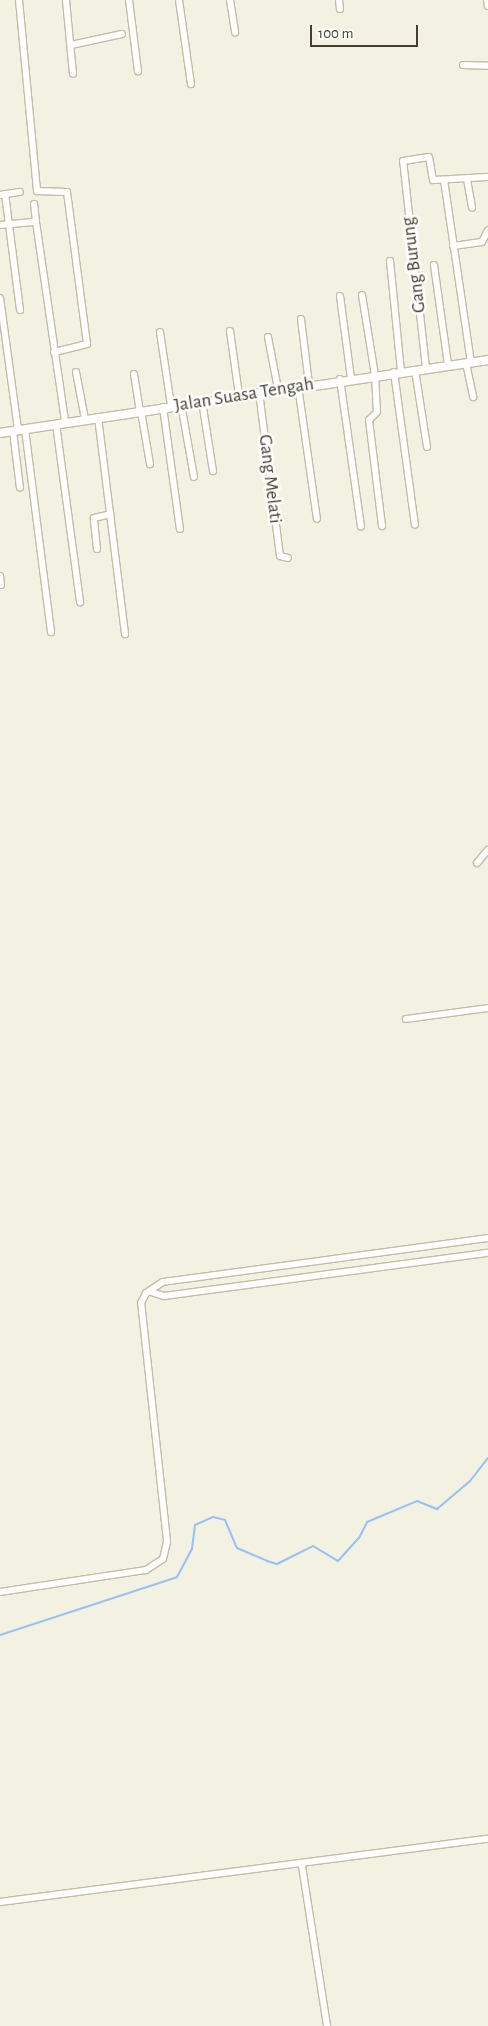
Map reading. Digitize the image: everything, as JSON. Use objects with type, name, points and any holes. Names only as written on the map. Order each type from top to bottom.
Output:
[{"type":"street","points":[[18,0],[37,191],[67,192],[87,344],[54,352]]},
{"type":"street","points":[[66,0],[72,74]]},
{"type":"street","points":[[129,0],[138,71]]},
{"type":"street","points":[[179,0],[191,84]]},
{"type":"street","points":[[230,0],[235,33]]},
{"type":"street","points":[[339,0],[340,9]]},
{"type":"street","points":[[487,0],[488,6]]},
{"type":"street","points":[[71,44],[122,34]]},
{"type":"street","points":[[463,65],[488,66]]},
{"type":"street","name":"Gang Burung","points":[[426,368],[403,161],[429,157],[432,180],[444,180]]},
{"type":"street","points":[[473,397],[444,180],[488,178]]},
{"type":"street","points":[[466,179],[472,208]]},
{"type":"street","points":[[20,192],[2,194],[9,224],[20,310]]},
{"type":"street","points":[[34,204],[54,352],[66,422]]},
{"type":"street","points":[[0,225],[36,222]]},
{"type":"street","points":[[452,246],[482,242],[488,230]]},
{"type":"street","points":[[390,261],[397,372],[415,525]]},
{"type":"street","points":[[434,265],[448,365]]},
{"type":"street","points":[[362,295],[374,375],[377,412],[369,420],[382,526]]},
{"type":"street","points":[[340,296],[351,378]]},
{"type":"street","points":[[0,298],[51,632]]},
{"type":"street","points":[[301,319],[309,384]]},
{"type":"street","points":[[230,331],[239,395]]},
{"type":"street","points":[[160,332],[180,529]]},
{"type":"street","points":[[268,337],[278,389]]},
{"type":"street","name":"Jalan Suasa Tengah","points":[[0,432],[340,379],[488,360]]},
{"type":"street","points":[[415,370],[427,447]]},
{"type":"street","points":[[76,372],[86,419]]},
{"type":"street","points":[[134,374],[150,464]]},
{"type":"street","points":[[340,379],[361,527]]},
{"type":"street","points":[[298,386],[318,519]]},
{"type":"street","name":"Gang Melati","points":[[259,392],[280,556],[288,558]]},
{"type":"street","points":[[202,401],[213,471]]},
{"type":"street","points":[[181,404],[194,477]]},
{"type":"street","points":[[98,417],[125,634]]},
{"type":"street","points":[[56,424],[80,602]]},
{"type":"street","points":[[19,430],[20,488]]},
{"type":"street","points":[[97,549],[94,518],[111,514]]},
{"type":"street","points":[[0,576],[1,585]]},
{"type":"street","points":[[477,863],[488,850]]},
{"type":"street","points":[[406,1019],[488,1008]]},
{"type":"street","points":[[0,1592],[146,1570],[164,1558],[167,1541],[141,1303],[142,1296],[151,1292],[163,1282],[488,1238]]},
{"type":"street","points":[[151,1292],[164,1296],[488,1253]]},
{"type":"street","points":[[0,1902],[302,1866],[488,1839]]},
{"type":"street","points":[[302,1866],[327,2026]]},
{"type":"waterway","points":[[0,1635],[177,1577],[192,1549],[195,1525],[213,1517],[225,1520],[237,1548],[267,1561],[277,1564],[313,1546],[338,1561],[359,1538],[367,1522],[417,1501],[437,1509],[470,1481],[488,1458]]}]
